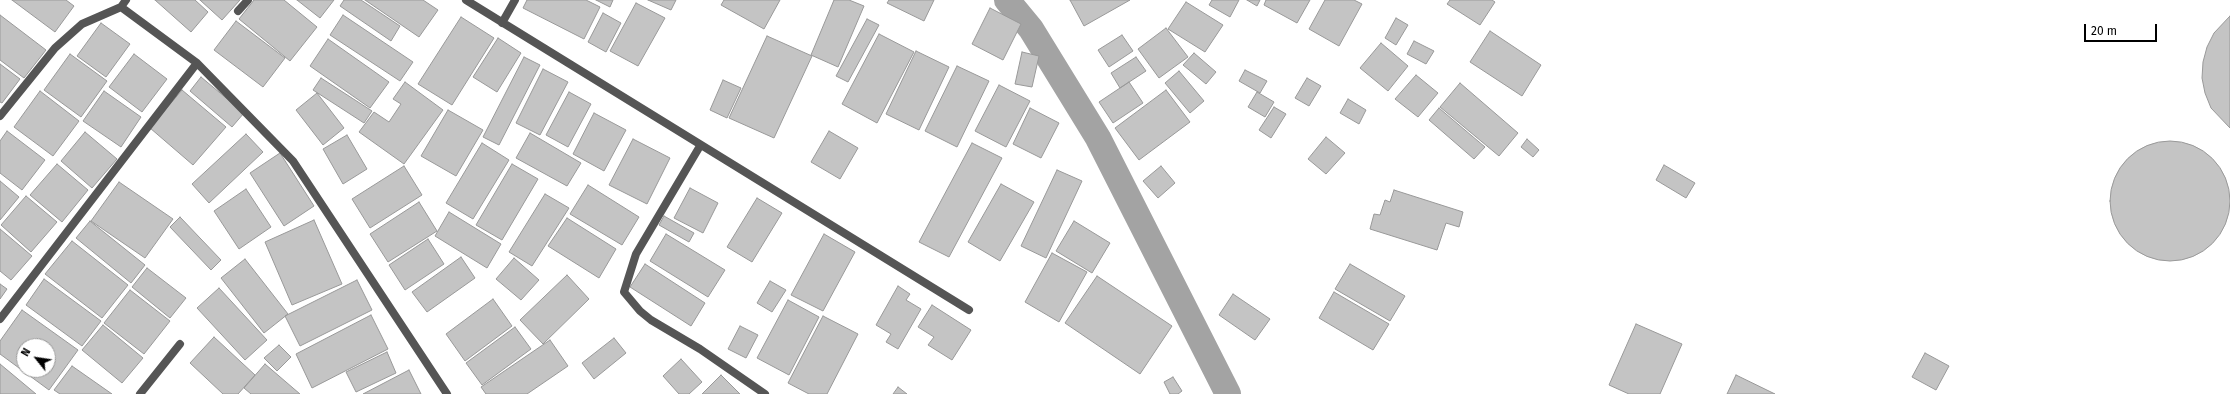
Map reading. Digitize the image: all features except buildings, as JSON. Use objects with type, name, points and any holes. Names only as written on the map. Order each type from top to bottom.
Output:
[{"type":"street","points":[[238,11],[248,0]]},
{"type":"street","points":[[466,0],[700,146],[969,310]]},
{"type":"street","points":[[502,23],[515,0]]},
{"type":"street","points":[[0,116],[55,48],[82,24],[124,3],[197,63],[293,161],[447,394]]},
{"type":"street","points":[[0,319],[197,63]]},
{"type":"street","points":[[700,146],[636,254],[624,292],[640,311],[651,320],[700,349],[765,394]]},
{"type":"street","points":[[140,394],[180,344]]},
{"type":"waterway","points":[[1007,0],[1031,29],[1098,138],[1228,394]]}]
